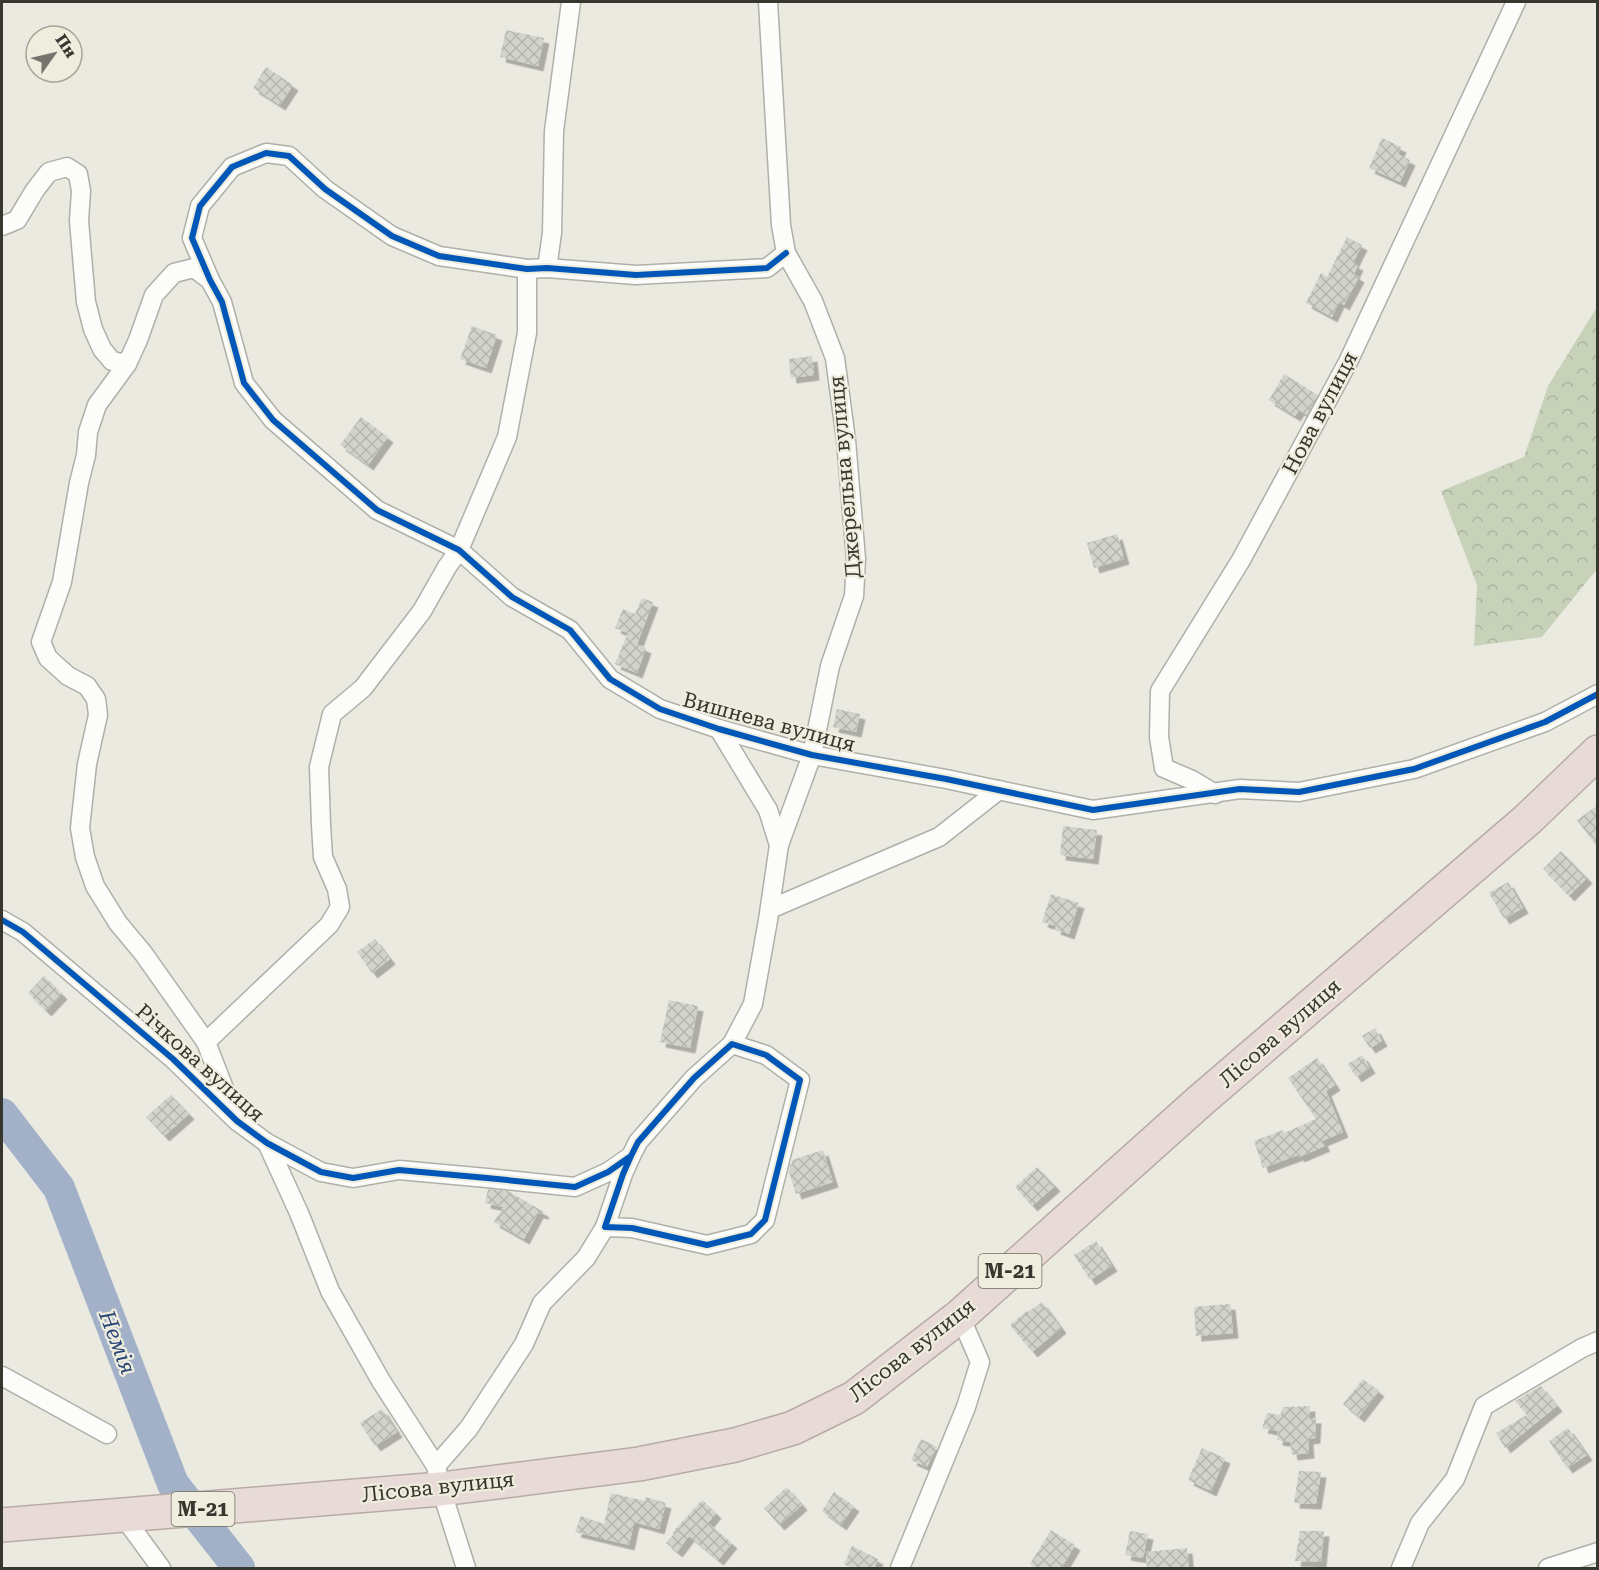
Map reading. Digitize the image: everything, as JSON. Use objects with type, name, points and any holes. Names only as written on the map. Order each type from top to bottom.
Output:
[{"type":"highway","name":"Лісова вулиця","points":[[123,1516],[284,1501],[439,1477],[639,1464],[735,1445],[793,1428],[854,1398],[960,1316],[1200,1101],[1527,820],[1598,752]]},
{"type":"highway","name":"М-21","points":[[2,1525],[123,1516]]},
{"type":"street","points":[[547,268],[552,233],[554,130],[571,2]]},
{"type":"street","name":"Джерельна вулиця","points":[[439,1477],[524,1344],[542,1303],[586,1258],[605,1227],[623,1174],[638,1142],[694,1078],[732,1044],[753,1004],[770,909],[778,845],[812,755],[830,666],[854,596],[856,559],[846,440],[835,358],[813,301],[786,253],[781,225],[768,2]]},
{"type":"street","name":"Нова вулиця","points":[[1215,794],[1192,780],[1164,768],[1160,736],[1160,691],[1241,560],[1348,362],[1516,2]]},
{"type":"street","name":"Вишнева вулиця","points":[[527,269],[439,256],[393,236],[325,189],[289,156],[266,153],[232,167],[200,206],[192,238],[222,302],[244,383],[273,420],[377,510],[459,550],[512,597],[570,630],[610,679],[660,709],[719,729],[812,755],[946,779],[1093,810],[1240,789],[1299,792],[1414,769],[1545,722],[1598,694]]},
{"type":"street","points":[[2,226],[17,219],[49,172],[67,166],[78,174],[81,191],[79,220],[86,302],[93,329],[102,349],[112,361],[127,363]]},
{"type":"street","points":[[206,1042],[329,925],[340,908],[337,889],[323,857],[321,825],[320,767],[332,714],[363,688],[422,611],[459,550],[507,437],[527,333],[527,269],[547,268],[636,275],[756,269],[767,268],[786,253]]},
{"type":"street","points":[[210,280],[194,268],[174,273],[154,295],[127,363],[97,405],[88,432],[86,455],[62,582],[41,642],[48,658],[68,676],[87,686],[96,699],[98,715],[87,764],[80,828],[85,857],[94,886],[118,923],[143,953],[206,1042],[237,1121]]},
{"type":"street","name":"Джерельна вулиця","points":[[719,729],[768,810],[778,845]]},
{"type":"street","points":[[770,909],[939,837],[999,790]]},
{"type":"street","name":"Річкова вулиця","points":[[2,920],[23,932],[173,1059],[237,1121],[267,1143],[321,1172],[353,1178],[399,1170],[487,1178]]},
{"type":"street","points":[[605,1227],[632,1228],[707,1245],[751,1234],[765,1220],[800,1080],[766,1055],[732,1044]]},
{"type":"street","name":"Річкова вулиця","points":[[267,1143],[299,1213],[330,1291],[439,1477],[466,1569]]},
{"type":"street","name":"Джерельна вулиця","points":[[487,1178],[575,1187],[608,1172],[631,1156]]},
{"type":"street","points":[[900,1569],[966,1407],[981,1362],[960,1316]]},
{"type":"street","points":[[1401,1569],[1420,1523],[1455,1479],[1484,1406],[1582,1348],[1598,1341]]},
{"type":"street","points":[[2,1376],[107,1434]]},
{"type":"street","points":[[123,1516],[161,1569]]},
{"type":"street","points":[[1548,1569],[1598,1552]]},
{"type":"green space","points":[[1597,307],[1597,569],[1542,637],[1474,646],[1477,585],[1441,491],[1524,457],[1548,386]]},
{"type":"building","points":[[506,30],[544,38],[538,66],[500,57]]},
{"type":"building","points":[[266,67],[293,85],[280,105],[253,88]]},
{"type":"building","points":[[1382,138],[1401,147],[1398,154],[1410,160],[1400,182],[1369,168]]},
{"type":"building","points":[[1347,237],[1362,245],[1353,263],[1358,265],[1354,274],[1359,277],[1344,305],[1339,302],[1332,317],[1306,303],[1321,273],[1327,277]]},
{"type":"building","points":[[472,326],[497,335],[486,368],[460,359]]},
{"type":"building","points":[[812,356],[814,375],[791,378],[789,359]]},
{"type":"building","points":[[1284,374],[1318,395],[1307,415],[1299,410],[1295,416],[1269,400]]},
{"type":"building","points":[[361,417],[388,437],[368,465],[340,445]]},
{"type":"building","points":[[1117,534],[1124,559],[1094,568],[1087,543]]},
{"type":"building","points":[[642,598],[653,602],[637,644],[646,648],[637,673],[615,664],[628,633],[615,628],[623,609],[635,614]]},
{"type":"building","points":[[837,709],[860,714],[856,732],[833,727]]},
{"type":"building","points":[[1598,805],[1598,848],[1577,820]]},
{"type":"building","points":[[1063,826],[1097,830],[1093,859],[1060,855]]},
{"type":"building","points":[[1561,851],[1587,878],[1569,896],[1543,869]]},
{"type":"building","points":[[1508,882],[1523,908],[1504,919],[1489,893]]},
{"type":"building","points":[[1051,894],[1079,903],[1069,934],[1055,929],[1056,926],[1042,922]]},
{"type":"building","points":[[375,939],[390,959],[372,973],[357,952]]},
{"type":"building","points":[[44,976],[62,994],[46,1011],[28,993]]},
{"type":"building","points":[[669,1000],[698,1006],[690,1048],[660,1042]]},
{"type":"building","points":[[1375,1028],[1382,1041],[1370,1048],[1362,1036]]},
{"type":"building","points":[[1362,1055],[1370,1068],[1356,1077],[1348,1064]]},
{"type":"building","points":[[1317,1058],[1335,1085],[1326,1091],[1343,1132],[1322,1141],[1325,1146],[1263,1168],[1254,1141],[1283,1130],[1284,1133],[1316,1119],[1288,1078]]},
{"type":"building","points":[[171,1095],[189,1114],[164,1136],[146,1117]]},
{"type":"building","points":[[823,1150],[833,1182],[796,1194],[789,1172],[792,1160]]},
{"type":"building","points":[[1037,1167],[1055,1186],[1032,1206],[1015,1187]]},
{"type":"building","points":[[488,1189],[508,1191],[544,1212],[543,1214],[538,1213],[524,1239],[494,1222],[503,1207],[485,1203]]},
{"type":"building","points":[[1096,1241],[1112,1266],[1090,1280],[1074,1255]]},
{"type":"building","points":[[1042,1302],[1061,1328],[1032,1352],[1010,1325]]},
{"type":"building","points":[[1230,1304],[1233,1333],[1196,1336],[1194,1307]]},
{"type":"building","points":[[1363,1379],[1379,1391],[1359,1417],[1343,1404]]},
{"type":"building","points":[[1541,1386],[1557,1406],[1505,1448],[1496,1433],[1527,1415],[1515,1401]]},
{"type":"building","points":[[1310,1406],[1309,1418],[1316,1418],[1315,1438],[1308,1439],[1309,1453],[1292,1455],[1290,1442],[1277,1440],[1278,1431],[1262,1428],[1267,1413],[1280,1415],[1283,1407]]},
{"type":"building","points":[[382,1409],[397,1432],[375,1446],[360,1423]]},
{"type":"building","points":[[1568,1428],[1587,1455],[1567,1468],[1549,1441]]},
{"type":"building","points":[[921,1439],[937,1447],[927,1467],[911,1460]]},
{"type":"building","points":[[1202,1448],[1225,1458],[1211,1491],[1188,1480]]},
{"type":"building","points":[[1299,1471],[1321,1472],[1316,1504],[1294,1503]]},
{"type":"building","points":[[787,1487],[802,1505],[779,1525],[764,1508]]},
{"type":"building","points":[[834,1492],[854,1506],[841,1525],[822,1511]]},
{"type":"building","points":[[611,1493],[645,1501],[646,1497],[666,1503],[659,1529],[634,1522],[629,1545],[575,1532],[581,1516],[604,1524]]},
{"type":"building","points":[[702,1500],[716,1513],[708,1523],[732,1543],[718,1560],[689,1536],[677,1552],[666,1543],[674,1534],[672,1533]]},
{"type":"building","points":[[1051,1530],[1075,1545],[1061,1569],[1037,1569],[1030,1564]]},
{"type":"building","points":[[1130,1531],[1148,1534],[1143,1558],[1125,1555]]},
{"type":"building","points":[[1300,1531],[1324,1531],[1321,1562],[1295,1561]]},
{"type":"building","points":[[852,1546],[878,1559],[874,1569],[853,1569],[844,1564]]},
{"type":"building","points":[[1187,1548],[1189,1569],[1147,1569],[1146,1552]]},
{"type":"waterway","name":"Немія","points":[[2,1114],[59,1188],[173,1484],[239,1568]]},
{"type":"cycle path","points":[[786,253],[767,268],[636,275],[547,268],[527,269],[439,256],[392,236],[325,189],[289,156],[266,153],[232,167],[200,206],[192,238],[222,302],[244,383],[273,420],[377,510],[459,550],[512,597],[570,630],[610,679],[660,709],[719,729],[812,755],[946,779],[1093,810],[1240,789],[1299,792],[1414,769],[1545,722],[1598,694]]},
{"type":"cycle path","points":[[2,920],[23,932],[173,1059],[237,1121],[267,1143],[321,1172],[353,1178],[399,1170],[575,1187],[608,1172],[631,1156],[638,1142],[694,1078],[732,1044],[766,1055],[800,1080],[765,1220],[751,1234],[707,1245],[632,1228],[605,1227],[631,1156]]}]
